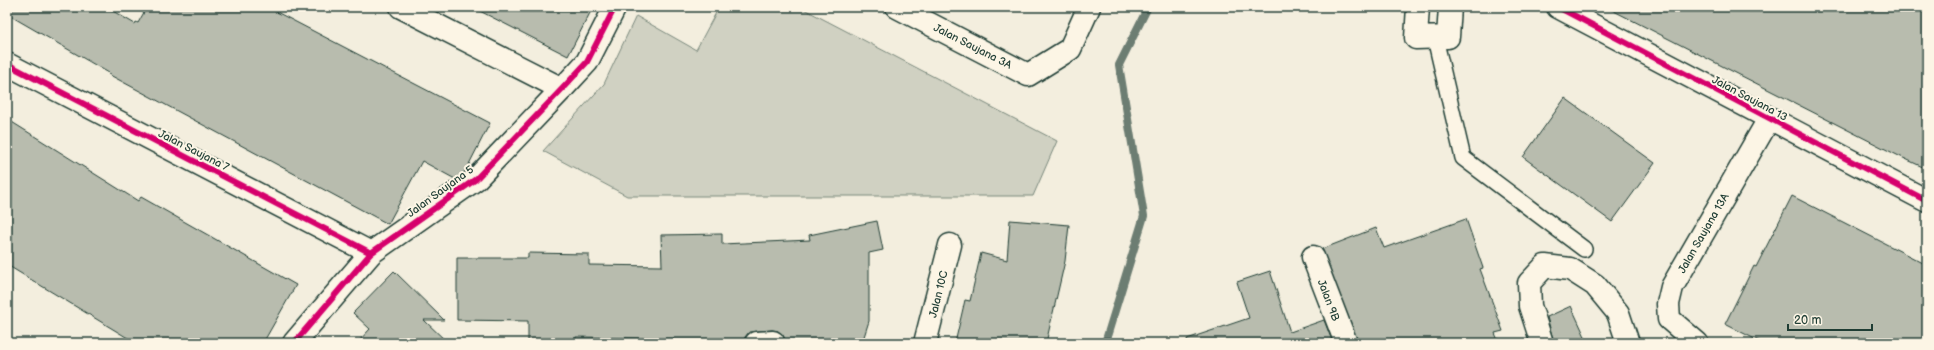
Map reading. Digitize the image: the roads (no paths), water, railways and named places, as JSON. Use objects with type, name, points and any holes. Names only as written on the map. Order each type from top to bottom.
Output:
[{"type":"street","points":[[401,7],[562,89]]},
{"type":"street","name":"Jalan Saujana 5","points":[[294,343],[371,253],[476,179],[562,89],[587,62],[615,7]]},
{"type":"street","name":"Jalan Saujana 3A","points":[[897,7],[1028,75],[1070,49],[1089,7]]},
{"type":"street","points":[[1418,7],[1416,38],[1448,38],[1450,7]]},
{"type":"street","name":"Jalan Saujana 13","points":[[1561,9],[1927,201]]},
{"type":"street","name":"Jalan Saujana 7","points":[[7,64],[371,253]]},
{"type":"street","name":"Jalan Saujana 13A","points":[[1697,343],[1669,319],[1668,304],[1672,287],[1769,119]]},
{"type":"street","name":"Jalan 10C","points":[[926,343],[950,245]]},
{"type":"street","name":"Jalan 9B","points":[[1313,257],[1346,343]]},
{"type":"street","points":[[1542,343],[1530,306],[1529,283],[1545,266],[1570,269],[1595,285],[1618,313],[1628,343]]},
{"type":"lane","points":[[1434,38],[1464,158],[1584,249]]},
{"type":"waterway","points":[[1105,343],[1144,216],[1119,65],[1148,7]]}]
